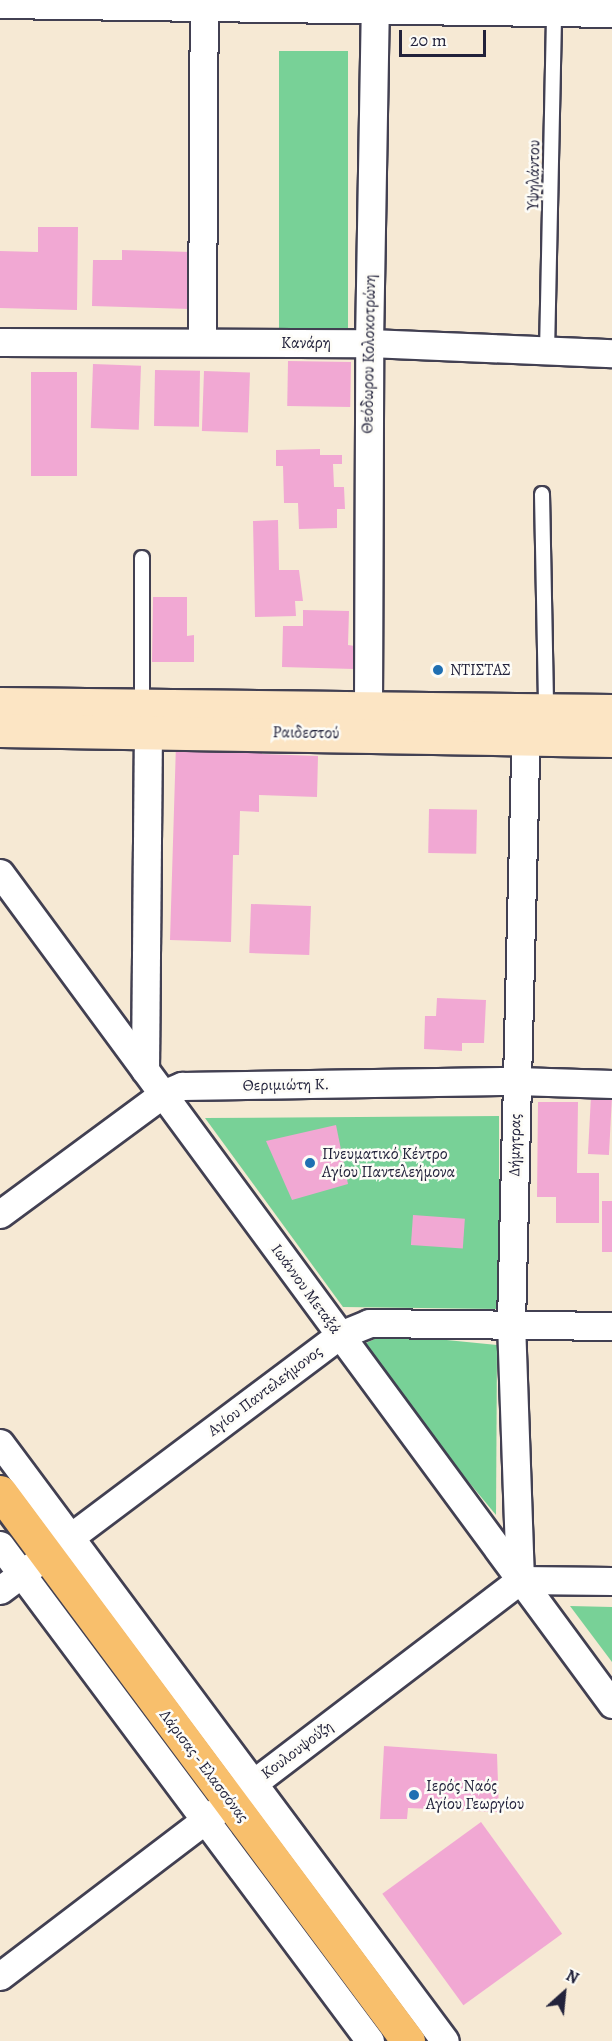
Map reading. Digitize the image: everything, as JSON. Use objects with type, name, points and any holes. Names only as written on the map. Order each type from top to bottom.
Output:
[{"type":"highway","name":"Λάρισας - Ελασσόνας","points":[[0,1492],[229,1801],[288,1905],[408,2041]]},
{"type":"street","points":[[0,4],[554,6],[612,13]]},
{"type":"street","name":"Θεόδωρου Κολοκοτρώνη","points":[[368,708],[369,343],[375,5]]},
{"type":"street","points":[[202,342],[204,6]]},
{"type":"street","name":"Κανάρη","points":[[0,342],[369,343],[612,353]]},
{"type":"street","name":"Ραιδεστού","points":[[0,704],[145,718],[532,719],[612,711]]},
{"type":"street","name":"Ραιδεστού","points":[[0,730],[145,718],[368,708],[532,719],[612,740]]},
{"type":"street","points":[[145,718],[145,1070]]},
{"type":"street","name":"Δήμητρας","points":[[520,1580],[511,1323],[517,1081],[532,719]]},
{"type":"street","name":"Ιωάννου Μεταξά","points":[[0,873],[612,1704]]},
{"type":"street","name":"Θεριμιώτη Κ.","points":[[0,1214],[163,1094],[182,1086],[517,1081],[612,1083]]},
{"type":"street","name":"Αγίου Παντελεήμονος","points":[[0,1590],[340,1335],[369,1323],[612,1326]]},
{"type":"street","points":[[0,1443],[46,1555]]},
{"type":"street","points":[[0,1545],[46,1555]]},
{"type":"street","points":[[520,1580],[612,1581]]},
{"type":"street","name":"Κουλουψούζη","points":[[0,1976],[520,1580]]},
{"type":"street","points":[[229,1801],[445,2041]]},
{"type":"street","points":[[288,1905],[370,2041]]},
{"type":"lane","name":"Υψηλάντου","points":[[547,352],[554,6]]},
{"type":"lane","points":[[532,719],[542,494]]},
{"type":"lane","points":[[141,558],[145,718]]},
{"type":"green space","points":[[279,51],[348,51],[348,332],[279,332]]},
{"type":"green space","points":[[499,1116],[499,1309],[343,1307],[205,1118]]},
{"type":"green space","points":[[386,1334],[497,1345],[496,1515],[357,1347]]},
{"type":"green space","points":[[570,1606],[612,1607],[612,1662]]},
{"type":"building","points":[[38,227],[78,227],[77,310],[0,308],[0,251],[38,252]]},
{"type":"building","points":[[122,250],[191,252],[190,309],[92,306],[93,260],[122,260]]},
{"type":"building","points":[[288,361],[351,362],[350,407],[287,406]]},
{"type":"building","points":[[93,364],[141,366],[139,430],[91,428]]},
{"type":"building","points":[[155,370],[200,371],[199,427],[154,426]]},
{"type":"building","points":[[204,371],[250,373],[248,433],[202,431]]},
{"type":"building","points":[[31,372],[77,372],[77,476],[31,476]]},
{"type":"building","points":[[320,449],[320,455],[342,455],[342,464],[333,464],[334,487],[344,487],[345,509],[337,509],[337,528],[299,529],[298,503],[284,503],[283,466],[276,466],[276,450]]},
{"type":"building","points":[[278,520],[279,570],[299,570],[303,601],[295,601],[296,616],[255,617],[253,521]]},
{"type":"building","points":[[153,597],[187,597],[187,636],[194,635],[194,662],[152,662]]},
{"type":"building","points":[[303,610],[349,611],[348,645],[355,646],[354,669],[282,667],[283,626],[303,626]]},
{"type":"building","points":[[176,744],[262,747],[262,754],[318,756],[317,797],[259,795],[259,812],[240,811],[239,855],[233,855],[231,942],[170,940]]},
{"type":"building","points":[[429,809],[477,810],[476,854],[428,853]]},
{"type":"building","points":[[251,904],[311,906],[309,955],[249,953]]},
{"type":"building","points":[[437,998],[486,1000],[484,1043],[462,1043],[462,1051],[424,1049],[425,1016],[436,1016]]},
{"type":"building","points":[[591,1096],[612,1097],[609,1155],[588,1154]]},
{"type":"building","points":[[538,1102],[578,1102],[577,1173],[599,1173],[599,1223],[556,1223],[556,1197],[537,1197]]},
{"type":"building","name":"Πνευματικό Κέντρο Αγίου Παντελεήμονα","points":[[336,1125],[348,1184],[292,1200],[266,1141]]},
{"type":"building","points":[[602,1201],[612,1201],[612,1252],[602,1252]]},
{"type":"building","points":[[413,1215],[465,1219],[463,1249],[411,1245]]},
{"type":"building","points":[[384,1746],[497,1754],[499,1812],[408,1808],[407,1819],[380,1819]]},
{"type":"building","points":[[481,1822],[562,1934],[463,2005],[382,1894]]},
{"type":"place","name":"ΝΤΙΣΤΑΣ","points":[[438,670]]},
{"type":"place","name":"Πνευματικό Κέντρο Αγίου Παντελεήμονα","points":[[310,1163]]},
{"type":"place","name":"Ιερός Ναός Αγίου Γεωργίου","points":[[414,1795]]}]
